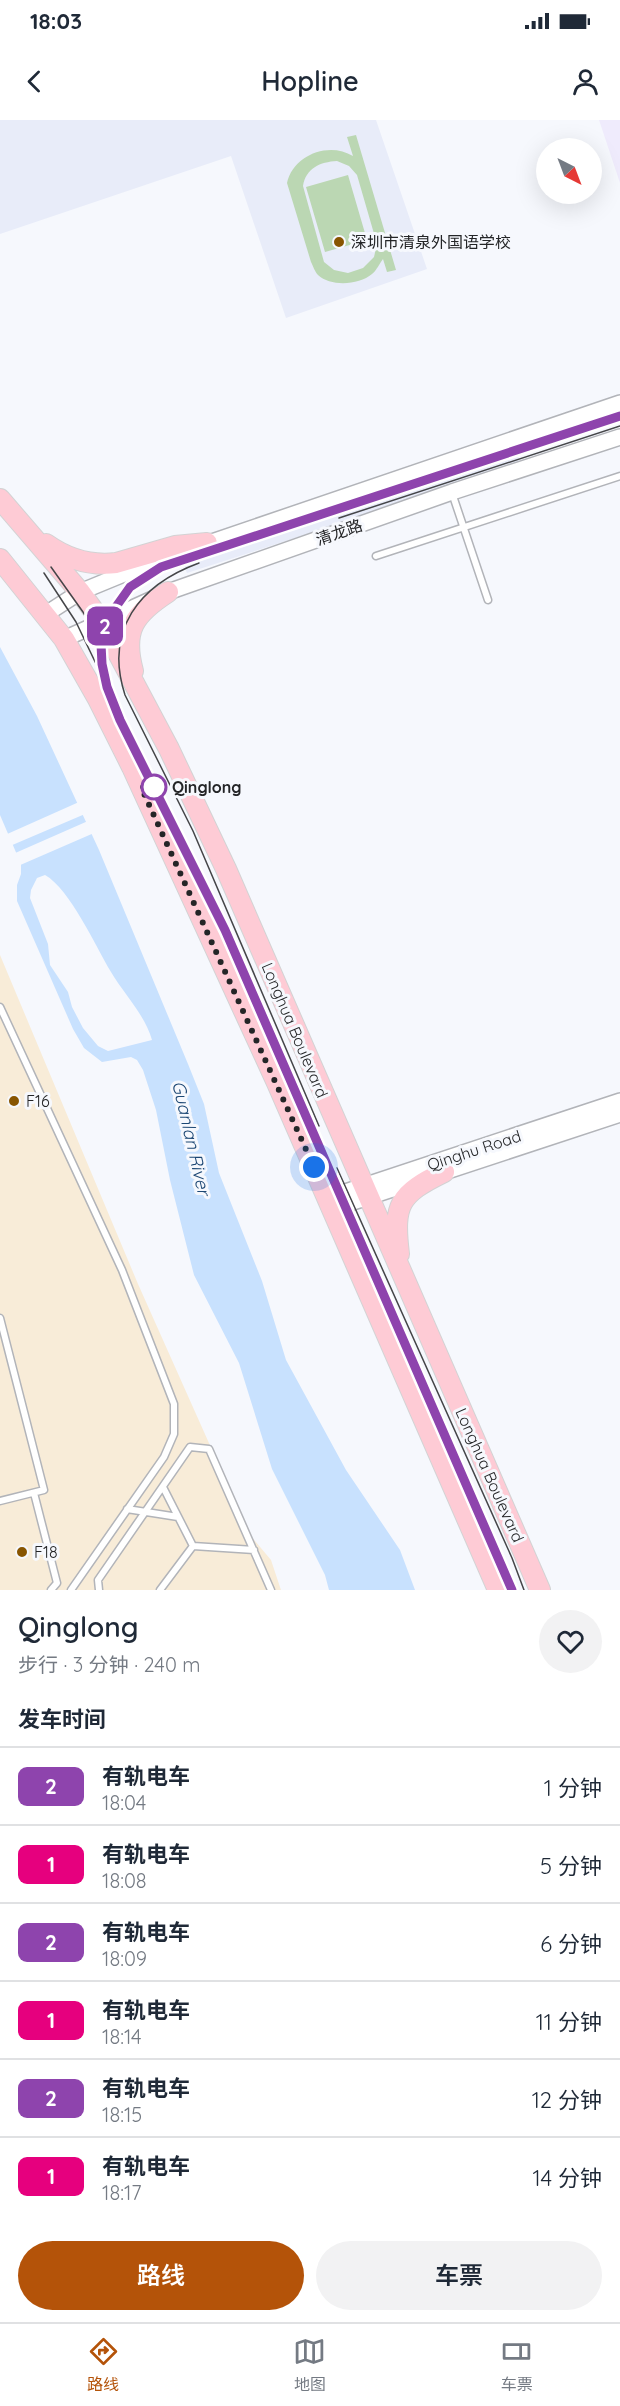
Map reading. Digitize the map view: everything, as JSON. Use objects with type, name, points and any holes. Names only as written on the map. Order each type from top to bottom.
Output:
[{"type":"main road","name":"Longhua Boulevard","points":[[0,499],[80,592],[100,621],[169,749],[226,869],[540,1590]]},
{"type":"main road","points":[[26,529],[64,555],[96,564],[116,563],[169,547],[207,543]]},
{"type":"main road","points":[[0,559],[64,639],[98,699],[132,767],[272,1072],[498,1590]]},
{"type":"main road","points":[[140,694],[131,663],[130,630],[142,610],[168,592]]},
{"type":"main road","points":[[402,1275],[397,1234],[398,1211],[407,1195],[416,1186],[444,1172]]},
{"type":"street","name":"清龙路","points":[[45,614],[80,592],[207,543],[620,404]]},
{"type":"street","name":"清龙路","points":[[64,639],[168,592],[452,492],[620,437]]},
{"type":"street","name":"Qinghu Road","points":[[330,1204],[620,1101]]},
{"type":"street","name":"Qinghu Road","points":[[366,1191],[444,1172],[620,1114]]},
{"type":"lane","points":[[376,556],[620,476]]},
{"type":"lane","points":[[452,492],[488,600]]},
{"type":"lane","points":[[0,1007],[122,1270],[174,1404],[174,1434],[164,1457],[70,1590]]},
{"type":"lane","points":[[0,1318],[44,1490],[0,1502]]},
{"type":"lane","points":[[0,1354],[9,1352]]},
{"type":"lane","points":[[99,1590],[98,1580],[190,1447],[208,1449],[271,1590]]},
{"type":"lane","points":[[163,1486],[193,1546]]},
{"type":"lane","points":[[33,1493],[57,1583],[51,1590]]},
{"type":"lane","points":[[127,1509],[178,1516]]},
{"type":"lane","points":[[193,1546],[254,1550]]},
{"type":"lane","points":[[160,1590],[193,1546]]},
{"type":"shaded area","name":"深圳市清泉外国语学校","points":[[0,120],[376,120],[427,269],[286,318],[231,156],[0,234]]},
{"type":"shaded area","points":[[599,120],[620,120],[620,183]]},
{"type":"shaded area","points":[[514,445],[521,465],[187,573],[181,558]]},
{"type":"shaded area","points":[[0,955],[138,1284],[250,1535],[271,1560],[281,1590],[0,1590]]},
{"type":"green space","points":[[356,135],[396,270],[387,272],[383,259],[374,272],[366,278],[337,283],[324,279],[315,271],[287,183],[296,165],[313,153],[333,150],[353,156],[347,137]],"holes":[[[337,161],[349,166],[357,175],[377,244],[374,257],[363,268],[348,273],[334,270],[324,262],[303,186],[307,175],[315,167]]]},
{"type":"green space","points":[[348,175],[367,240],[325,252],[306,187]]},
{"type":"water","name":"Guanlan River","points":[[0,647],[37,716],[99,850],[188,1064],[204,1104],[219,1173],[262,1281],[286,1360],[346,1470],[400,1550],[415,1590],[329,1590],[325,1575],[272,1469],[239,1363],[194,1275],[170,1180],[156,1110],[143,1070],[137,1060],[131,1057],[102,1062],[84,1048],[73,1029],[17,901],[21,864],[0,815]],"holes":[[[45,875],[54,882],[82,919],[111,972],[144,1022],[152,1040],[108,1051],[98,1046],[83,1028],[72,1007],[68,992],[50,965],[48,944],[30,898],[37,878]]]},
{"type":"pier","points":[[79,802],[85,814],[10,846],[5,835]]},
{"type":"pier","points":[[88,821],[94,833],[18,866],[13,854]]},
{"type":"tram line","points":[[512,1590],[224,930],[120,720],[107,687],[102,665],[101,644],[108,618],[130,587],[161,567],[620,416]]},
{"type":"tram line","name":"2","points":[[512,1590],[225,930],[120,720],[104,677],[101,644],[108,618],[118,602],[130,587],[154,570],[620,416]]},
{"type":"tram line","points":[[339,518],[620,426]]},
{"type":"tram line","points":[[199,563],[159,584],[144,597],[132,613],[123,630],[119,650],[120,672],[125,695],[193,831],[319,1126]]},
{"type":"tram line","points":[[51,567],[83,612],[103,648]]},
{"type":"tram line","points":[[44,573],[76,622],[99,670]]},
{"type":"tram line","points":[[337,1168],[512,1558],[524,1590]]},
{"type":"place","name":"深圳市清泉外国语学校","points":[[339,242]]},
{"type":"place","name":"Qinglong","points":[[154,787]]},
{"type":"place","name":"F16","points":[[14,1101]]},
{"type":"place","name":"F18","points":[[22,1552]]},
{"type":"route","points":[[154,787],[141,787],[314,1167]]}]
